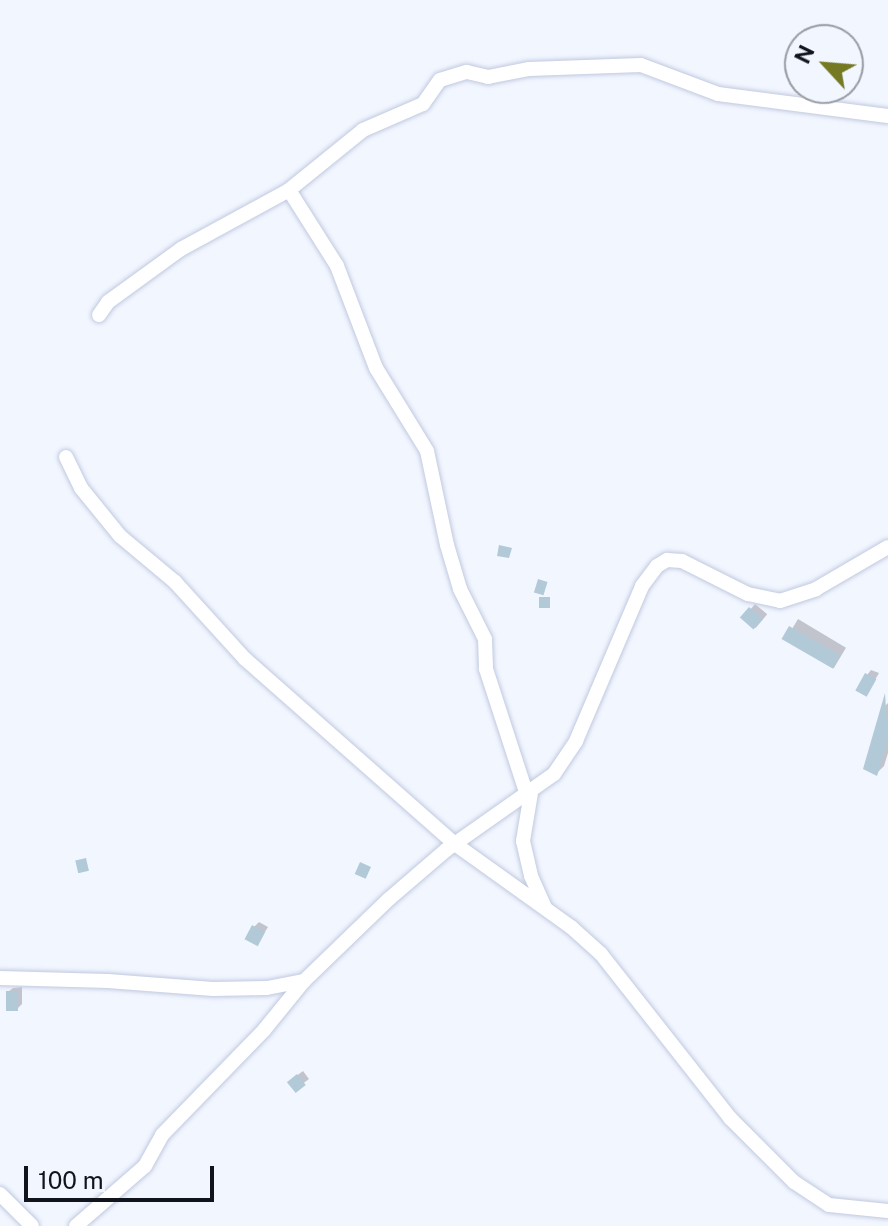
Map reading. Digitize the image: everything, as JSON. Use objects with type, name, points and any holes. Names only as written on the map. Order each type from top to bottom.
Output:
[{"type":"street","points":[[99,315],[108,302],[181,249],[289,190],[363,130],[423,104],[440,80],[467,72],[488,77],[529,69],[641,65],[718,94],[888,116]]},
{"type":"street","points":[[289,190],[337,266],[376,368],[427,451],[447,545],[460,589],[485,639],[486,669],[529,794],[523,841],[531,876],[545,908]]},
{"type":"street","points":[[66,457],[81,488],[120,536],[168,575],[278,689],[455,844],[585,939],[617,971],[730,1118],[801,1188],[829,1205],[888,1211]]},
{"type":"street","points":[[76,1226],[148,1163],[162,1135],[264,1030],[304,981],[398,890],[455,844],[529,794],[562,765],[576,741],[638,595],[657,566],[667,560],[682,561],[748,594],[780,601],[816,589],[888,547]]},
{"type":"street","points":[[0,978],[85,979],[213,989],[267,988],[304,981]]},
{"type":"street","points":[[0,1194],[32,1226]]},
{"type":"building","points":[[499,545],[512,548],[509,558],[497,556]]},
{"type":"building","points":[[538,579],[548,582],[543,595],[534,592]]},
{"type":"building","points":[[539,597],[550,597],[550,608],[539,608]]},
{"type":"building","points":[[749,607],[763,619],[753,629],[740,618]]},
{"type":"building","points":[[789,626],[840,656],[833,668],[782,639]]},
{"type":"building","points":[[865,673],[876,679],[867,697],[855,690]]},
{"type":"building","points":[[885,693],[888,740],[877,776],[863,769]]},
{"type":"building","points":[[86,858],[89,871],[78,873],[75,860]]},
{"type":"building","points":[[360,862],[371,867],[366,879],[355,874]]},
{"type":"building","points":[[252,925],[265,932],[258,946],[244,939]]},
{"type":"building","points":[[6,991],[18,991],[18,1011],[6,1011]]},
{"type":"building","points":[[297,1074],[306,1085],[296,1093],[287,1082]]}]
